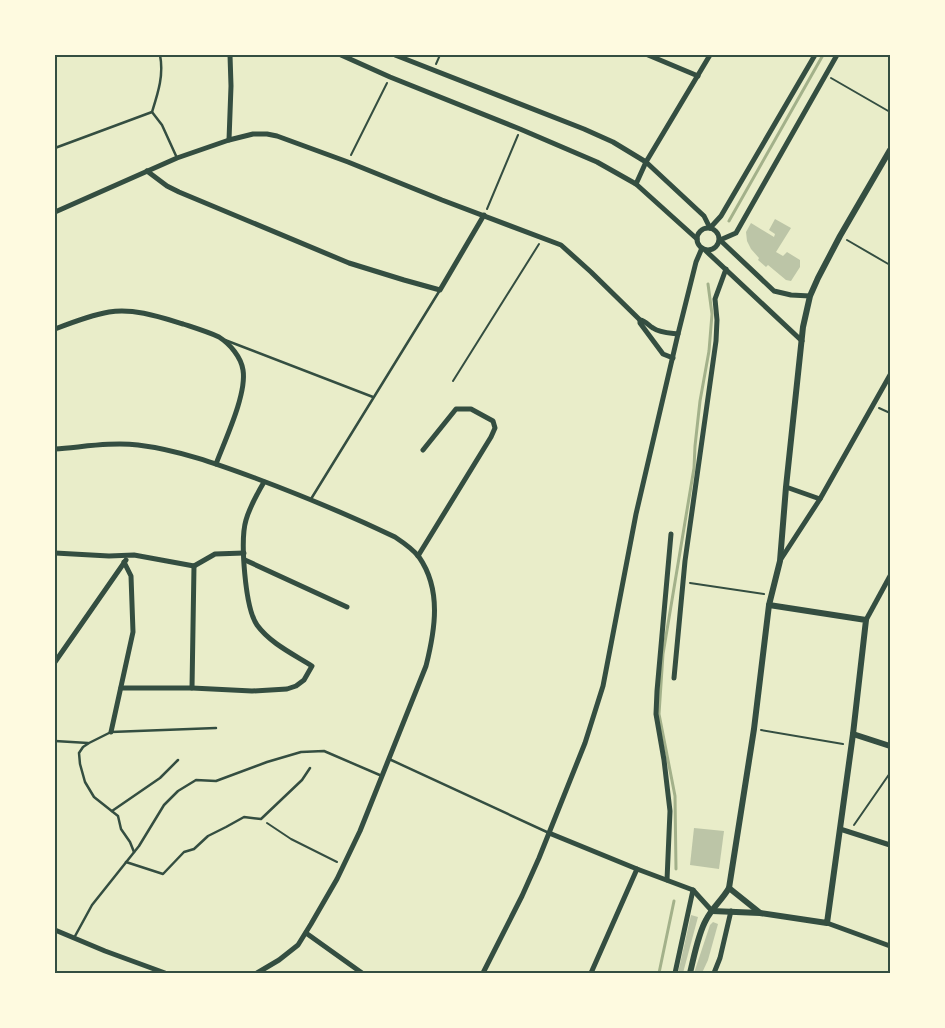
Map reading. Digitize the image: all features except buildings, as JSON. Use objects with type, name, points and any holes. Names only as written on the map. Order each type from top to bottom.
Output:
[{"type":"street","points":[[229,140],[230,55]]},
{"type":"street","points":[[341,55],[597,162],[636,184],[697,239],[698,244],[704,250],[802,341]]},
{"type":"street","points":[[395,55],[613,142],[646,162],[704,216],[710,228]]},
{"type":"street","points":[[648,55],[698,76]]},
{"type":"street","points":[[636,184],[646,162],[710,55]]},
{"type":"street","points":[[710,228],[720,216],[815,55]]},
{"type":"street","points":[[704,250],[713,250],[720,240],[736,233],[837,55]]},
{"type":"street","points":[[55,212],[177,158],[229,140],[253,134],[267,134],[348,162],[561,246],[591,272],[640,320],[644,320],[655,330],[678,334]]},
{"type":"street","points":[[690,973],[704,924],[729,888],[754,729],[769,605],[780,561],[786,487],[805,316],[810,296],[818,278],[890,150]]},
{"type":"street","points":[[147,171],[179,192],[340,259],[440,290],[484,215]]},
{"type":"street","points":[[697,239],[699,233],[704,229],[710,228],[715,230],[720,240],[774,291],[791,295],[810,296]]},
{"type":"street","points":[[483,973],[522,896],[549,833],[585,742],[603,686],[636,514],[696,262],[704,250]]},
{"type":"street","points":[[674,678],[684,582],[716,341],[716,299],[726,269]]},
{"type":"street","points":[[55,329],[88,317],[110,312],[131,311],[157,316],[220,338],[234,351],[241,362],[243,388],[216,464]]},
{"type":"street","points":[[640,320],[640,324],[663,354],[673,358]]},
{"type":"street","points":[[780,561],[820,499],[890,375]]},
{"type":"street","points":[[418,556],[491,437],[495,428],[493,421],[471,409],[456,409],[423,450]]},
{"type":"street","points":[[55,449],[110,444],[136,445],[160,449],[216,464],[311,499],[396,537],[418,556],[431,582],[435,614],[426,666],[360,831],[298,945],[279,960],[257,973]]},
{"type":"street","points":[[121,688],[287,690],[304,680],[312,666],[274,642],[263,632],[252,617],[244,560],[243,537],[250,508],[264,482]]},
{"type":"street","points":[[786,487],[820,499]]},
{"type":"street","points":[[667,880],[670,811],[656,714],[671,534]]},
{"type":"street","points":[[55,553],[109,556],[134,555],[194,566],[215,554],[244,553]]},
{"type":"street","points":[[55,662],[129,555]]},
{"type":"street","points":[[244,560],[347,607]]},
{"type":"street","points":[[112,732],[133,632],[131,576],[124,562]]},
{"type":"street","points":[[192,688],[194,566]]},
{"type":"street","points":[[828,924],[866,620],[890,576]]},
{"type":"street","points":[[883,589],[890,589]]},
{"type":"street","points":[[769,605],[866,620]]},
{"type":"street","points":[[852,734],[890,746]]},
{"type":"street","points":[[840,828],[890,845]]},
{"type":"street","points":[[549,833],[693,890],[712,911],[760,913],[828,924],[890,946]]},
{"type":"street","points":[[591,973],[637,869]]},
{"type":"street","points":[[729,888],[760,913]]},
{"type":"street","points":[[675,973],[693,890]]},
{"type":"street","points":[[714,973],[720,958],[731,911]]},
{"type":"street","points":[[55,930],[165,973]]},
{"type":"street","points":[[306,933],[362,973]]},
{"type":"lane","points":[[152,112],[160,88],[162,63],[160,55]]},
{"type":"lane","points":[[55,148],[152,112]]},
{"type":"lane","points":[[152,112],[162,125],[177,158]]},
{"type":"lane","points":[[311,499],[440,290]]},
{"type":"lane","points":[[220,338],[374,397]]},
{"type":"lane","points":[[134,852],[121,829],[118,816],[94,797],[85,782],[79,753],[89,743],[112,732],[216,728]]},
{"type":"lane","points":[[55,741],[89,743]]},
{"type":"lane","points":[[74,938],[92,905],[139,846],[164,805],[178,791],[196,780],[216,781],[267,762],[301,752],[324,751],[382,776]]},
{"type":"lane","points":[[389,759],[549,833]]},
{"type":"lane","points":[[112,811],[160,778],[178,760]]},
{"type":"lane","points":[[126,862],[163,874],[184,852],[194,849],[208,836],[244,817],[261,819],[302,780],[310,768]]},
{"type":"path","points":[[826,75],[890,112]]},
{"type":"path","points":[[348,162],[390,77]]},
{"type":"path","points":[[484,215],[520,129]]},
{"type":"path","points":[[840,236],[890,265]]},
{"type":"path","points":[[453,381],[543,238]]},
{"type":"path","points":[[873,405],[890,413]]},
{"type":"path","points":[[684,582],[772,595]]},
{"type":"path","points":[[754,729],[850,746]]},
{"type":"path","points":[[850,831],[890,773]]},
{"type":"path","points":[[261,819],[291,839],[343,865]]},
{"type":"waterway","points":[[729,221],[823,55]]},
{"type":"waterway","points":[[676,869],[675,796],[659,714],[663,654],[694,468],[700,401],[709,351],[712,314],[708,284]]},
{"type":"waterway","points":[[659,973],[674,901]]}]
